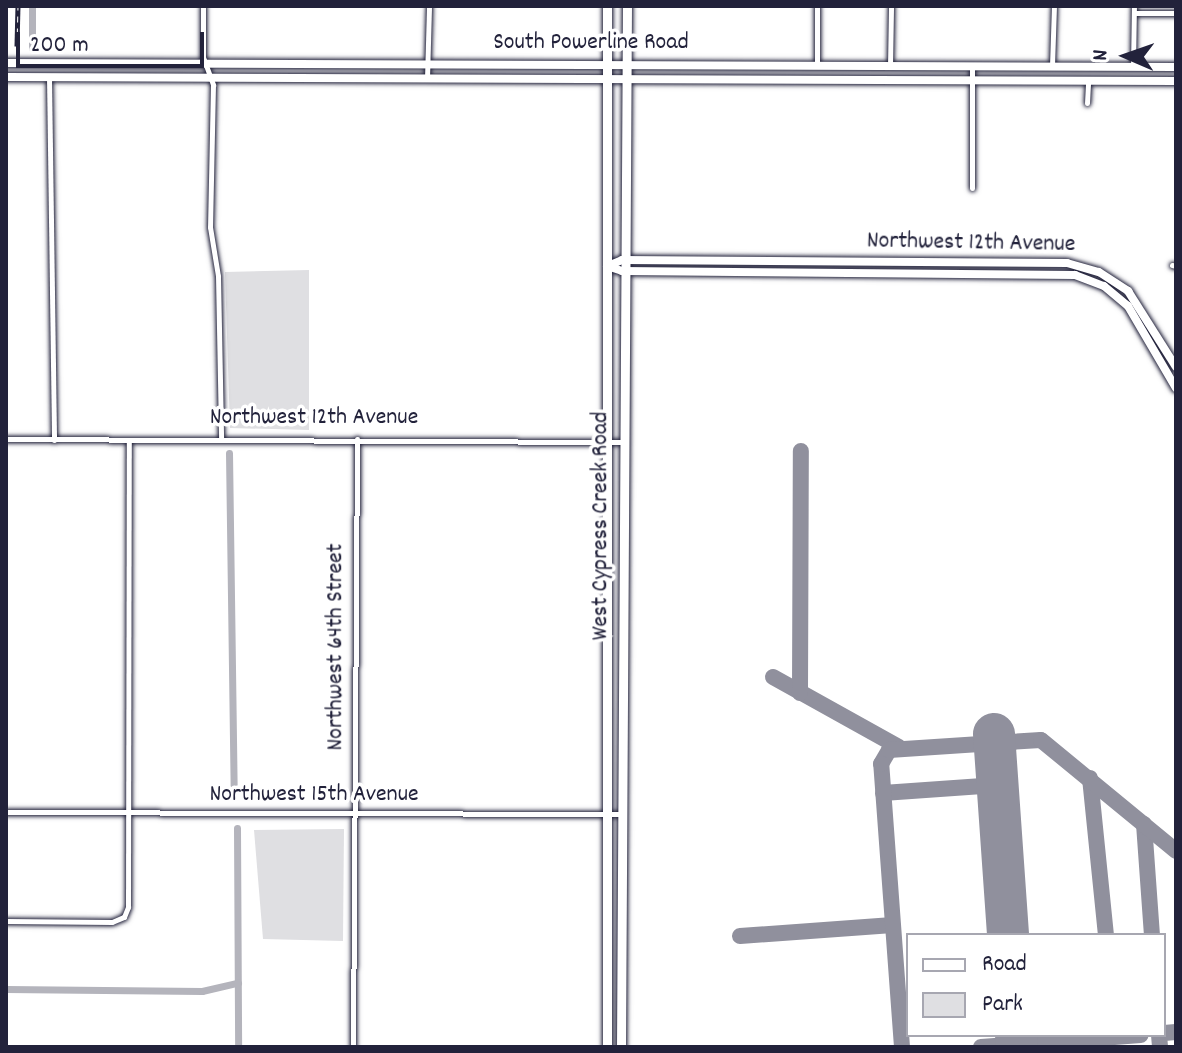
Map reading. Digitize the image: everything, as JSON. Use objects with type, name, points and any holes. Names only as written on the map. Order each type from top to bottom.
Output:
[{"type":"main road","name":"West Cypress Creek Road","points":[[607,6],[607,1047]]},
{"type":"main road","name":"West Cypress Creek Road","points":[[621,1047],[622,260],[627,6]]},
{"type":"main road","name":"South Powerline Road","points":[[6,63],[1176,67]]},
{"type":"main road","points":[[772,80],[795,64]]},
{"type":"main road","points":[[873,80],[890,66],[904,80]]},
{"type":"main road","points":[[1122,81],[1133,67]]},
{"type":"main road","name":"South Powerline Road","points":[[6,77],[1176,81]]},
{"type":"main road","points":[[607,266],[622,260]]},
{"type":"main road","name":"Northwest 12th Avenue","points":[[622,260],[1067,263],[1110,278],[1136,299],[1173,369],[1176,388]]},
{"type":"main road","points":[[777,261],[778,272]]},
{"type":"main road","points":[[1019,262],[1019,272]]},
{"type":"main road","name":"Northwest 12th Avenue","points":[[607,266],[622,271],[1019,272],[1075,275],[1104,286],[1134,314],[1173,369]]},
{"type":"main road","points":[[607,678],[622,700]]},
{"type":"street","points":[[203,6],[205,64],[210,77],[210,227],[218,276],[221,438]]},
{"type":"street","points":[[427,79],[429,6]]},
{"type":"street","points":[[817,6],[817,65]]},
{"type":"street","points":[[890,66],[891,6]]},
{"type":"street","points":[[1052,66],[1054,6]]},
{"type":"street","points":[[1133,67],[1134,10],[1176,13]]},
{"type":"street","points":[[972,66],[972,188]]},
{"type":"street","points":[[49,77],[54,440]]},
{"type":"street","points":[[1087,103],[1088,81]]},
{"type":"street","name":"Northwest 12th Avenue","points":[[6,439],[622,442]]},
{"type":"street","name":"Northwest 64th Street","points":[[353,1047],[357,439]]},
{"type":"street","points":[[6,921],[112,922],[124,917],[128,813],[129,440]]},
{"type":"street","name":"Northwest 15th Avenue","points":[[6,812],[621,814]]},
{"type":"green space","points":[[309,270],[309,430],[230,428],[225,272]]},
{"type":"green space","points":[[344,829],[343,941],[263,939],[254,830]]},
{"type":"waterway","points":[[32,6],[32,48]]},
{"type":"waterway","points":[[229,453],[234,798]]},
{"type":"waterway","points":[[237,828],[238,1047]]},
{"type":"waterway","points":[[6,989],[202,991],[238,983]]},
{"type":"taxiway","points":[[800,693],[801,451]]},
{"type":"taxiway","points":[[773,677],[899,747]]},
{"type":"taxiway","points":[[902,1047],[881,764],[889,750],[1041,740],[1176,851]]},
{"type":"taxiway","points":[[1090,778],[1106,933]]},
{"type":"taxiway","points":[[883,793],[997,785]]},
{"type":"taxiway","points":[[1144,824],[1152,933]]},
{"type":"taxiway","points":[[740,936],[893,925]]},
{"type":"taxiway","points":[[1166,1033],[1176,1032]]},
{"type":"taxiway","points":[[981,1047],[1114,1037]]},
{"type":"taxiway","points":[[1159,1037],[1160,1047]]},
{"type":"runway","points":[[994,734],[1008,933]]},
{"type":"runway","points":[[1016,1037],[1017,1047]]},
{"type":"railway","points":[[17,46],[18,6]]}]
